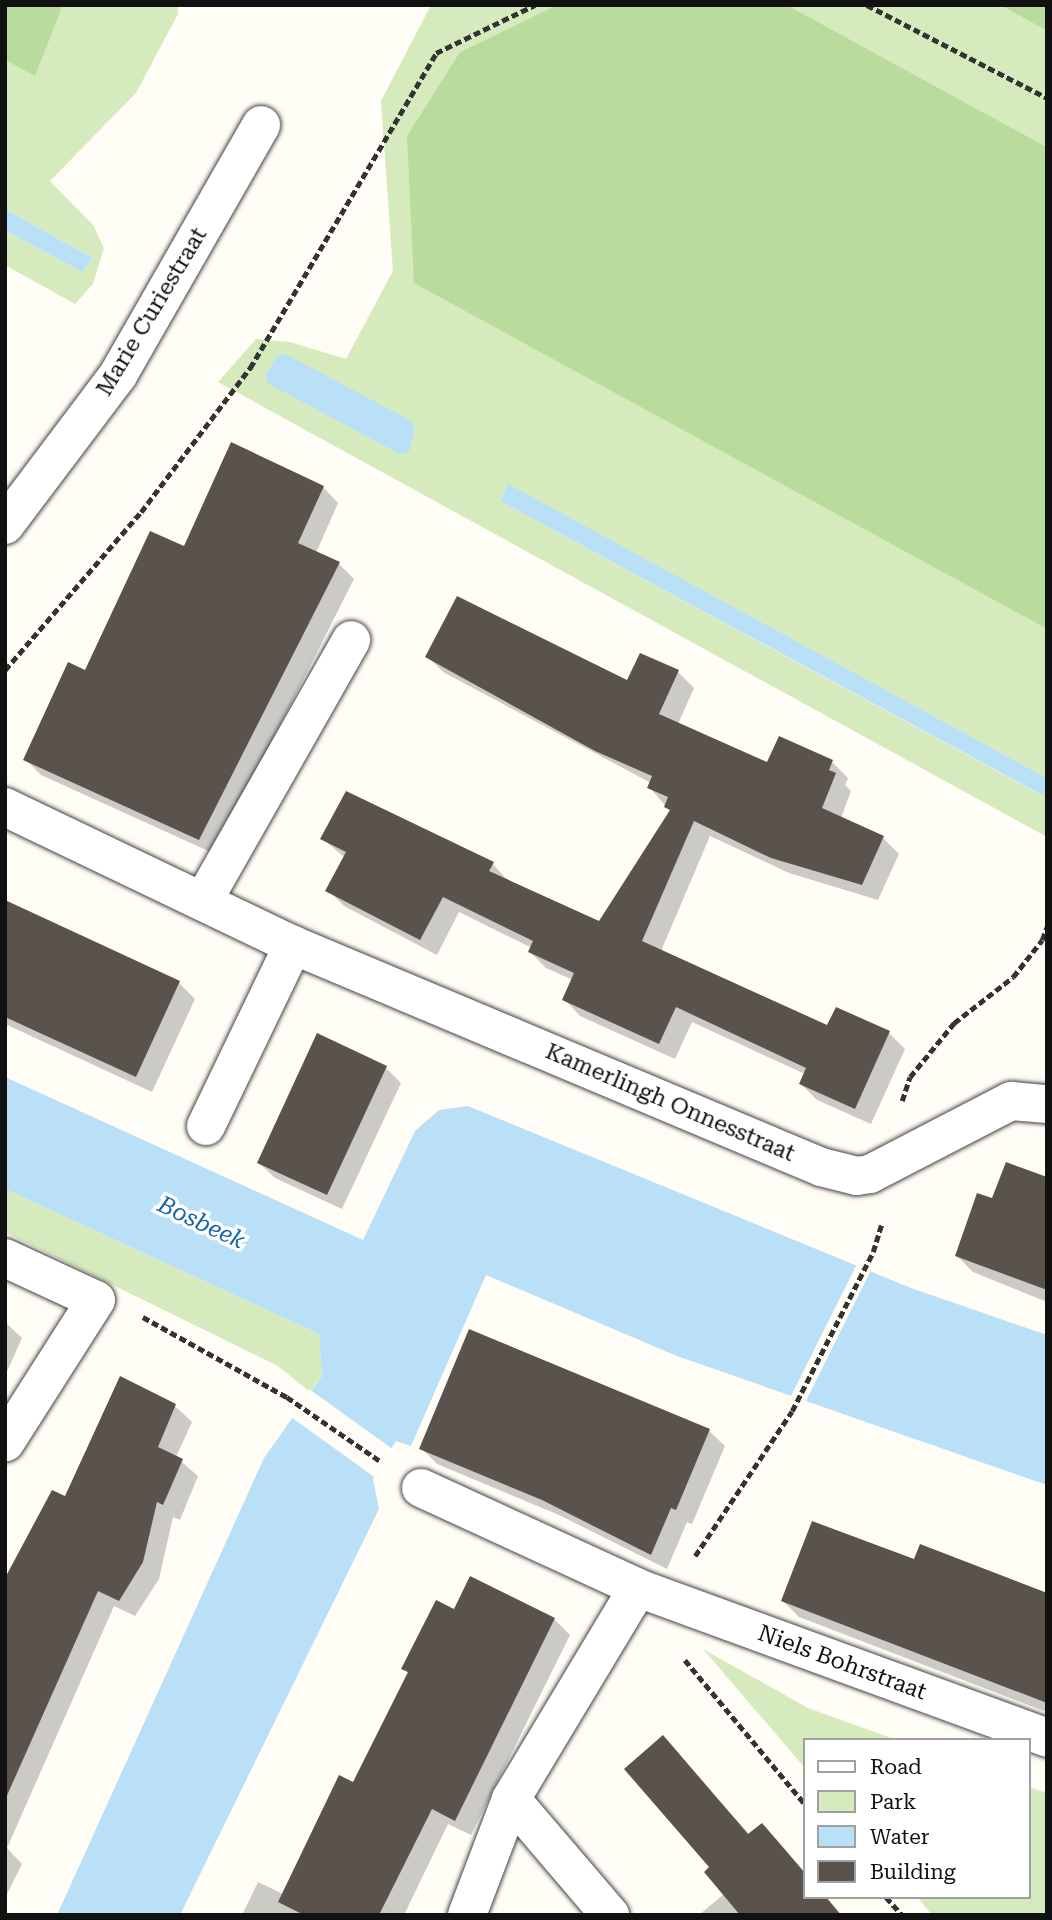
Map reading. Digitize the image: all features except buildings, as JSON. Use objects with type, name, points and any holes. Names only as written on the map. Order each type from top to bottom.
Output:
[{"type":"street","name":"Marie Curiestraat","points":[[5,525],[118,375],[261,125]]},
{"type":"street","points":[[203,901],[351,640]]},
{"type":"street","name":"Kamerlingh Onnesstraat","points":[[5,807],[293,945],[821,1167],[857,1176],[886,1167],[1011,1101],[1047,1104]]},
{"type":"street","points":[[206,1126],[293,945]]},
{"type":"street","points":[[5,1258],[96,1300],[5,1443]]},
{"type":"street","name":"Niels Bohrstraat","points":[[421,1488],[650,1592],[1047,1738]]},
{"type":"street","points":[[467,1915],[511,1800],[650,1592]]},
{"type":"street","points":[[511,1800],[610,1915]]},
{"type":"path","points":[[5,670],[141,512],[250,368],[436,53],[535,5]]},
{"type":"path","points":[[867,5],[1047,98]]},
{"type":"path","points":[[886,1167],[895,1120],[910,1077],[954,1023],[1013,977],[1042,940],[1047,927]]},
{"type":"path","points":[[650,1592],[722,1520],[792,1411],[873,1252]]},
{"type":"path","points":[[96,1300],[125,1308],[287,1397],[387,1466]]},
{"type":"path","points":[[682,1656],[804,1803]]},
{"type":"path","points":[[888,1899],[902,1915]]},
{"type":"green space","points":[[5,5],[63,5],[35,76],[5,60]]},
{"type":"green space","points":[[63,5],[178,5],[178,14],[136,93],[50,181],[93,225],[104,248],[93,284],[75,304],[5,265],[5,230],[82,272],[93,258],[5,209],[5,60],[35,75]]},
{"type":"green space","points":[[431,5],[557,5],[460,52],[414,282],[1047,629],[1047,778],[508,485],[500,501],[1041,795],[1047,789],[1047,837],[218,382],[256,339],[290,342],[346,359],[393,271],[381,101]]},
{"type":"green space","points":[[557,5],[787,5],[1047,147],[1047,629],[414,283],[407,136],[460,52]]},
{"type":"green space","points":[[787,5],[1000,5],[1047,31],[1047,147]]},
{"type":"green space","points":[[1000,5],[1047,5],[1047,31]]},
{"type":"green space","points":[[5,1189],[319,1334],[322,1376],[310,1392],[278,1366],[5,1232]]},
{"type":"green space","points":[[703,1649],[808,1708],[891,1738],[804,1738],[804,1767]]},
{"type":"green space","points":[[1031,1788],[1047,1793],[1047,1915],[932,1915],[919,1899],[1031,1899]]},
{"type":"water","points":[[5,209],[93,258],[82,272],[5,230]]},
{"type":"water","points":[[508,484],[1047,778],[1047,789],[1042,795],[500,501]]},
{"type":"water","name":"Bosbeek","points":[[5,1077],[363,1240],[415,1131],[439,1110],[468,1106],[911,1288],[1047,1335],[1047,1485],[677,1356],[486,1275],[411,1446],[396,1441],[373,1479],[379,1509],[180,1915],[57,1915],[264,1458],[322,1376],[319,1334],[5,1189]]},
{"type":"pier","points":[[858,1262],[872,1268],[804,1405],[789,1400]]},
{"type":"pier","points":[[309,1389],[394,1450],[377,1479],[291,1417]]},
{"type":"waterway","points":[[283,363],[405,428],[402,445],[275,377],[283,363]]}]
